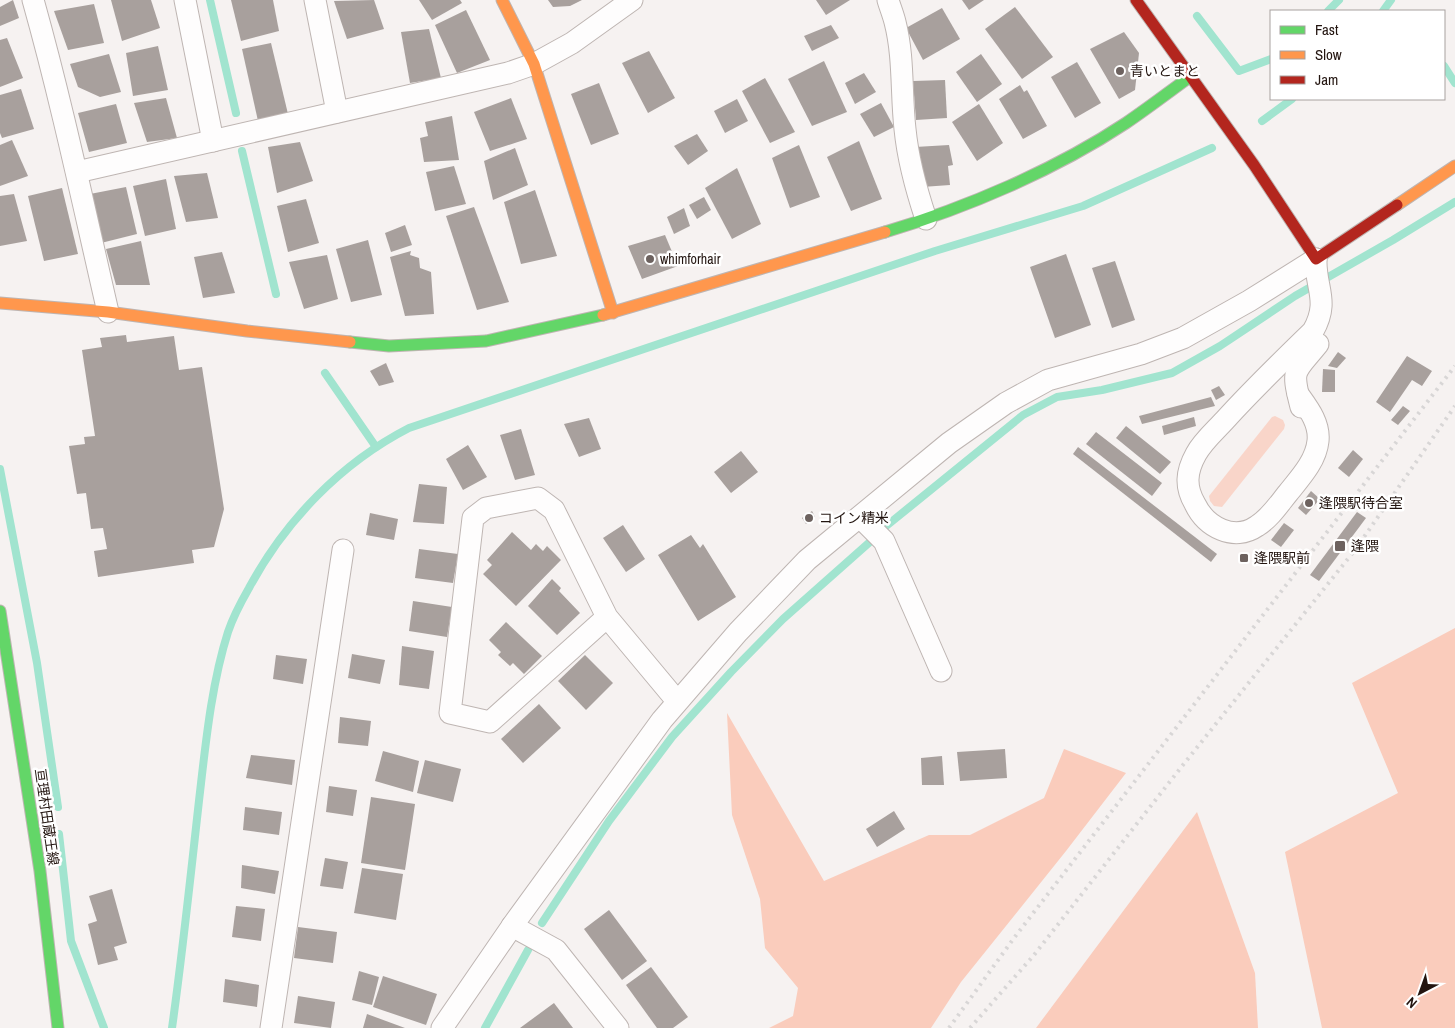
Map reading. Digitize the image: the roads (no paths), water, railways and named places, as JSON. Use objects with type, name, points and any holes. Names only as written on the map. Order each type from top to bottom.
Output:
[{"type":"street","points":[[32,0],[48,53],[77,172],[108,312]]},
{"type":"street","points":[[185,0],[213,141]]},
{"type":"street","points":[[315,0],[337,112]]},
{"type":"street","points":[[502,0],[534,64],[613,313]]},
{"type":"street","points":[[77,172],[508,73],[534,64],[572,43],[632,0]]},
{"type":"street","points":[[888,0],[895,22],[901,67],[905,130],[914,186],[926,219]]},
{"type":"street","points":[[1136,0],[1254,165],[1322,274],[1332,310],[1328,330],[1296,369],[1295,378],[1298,394],[1311,413],[1318,428],[1318,442],[1307,470],[1266,519],[1249,530],[1224,532],[1215,528],[1201,515],[1190,496],[1187,481],[1192,462],[1197,452],[1253,389],[1313,331],[1318,323],[1322,307],[1322,274]]},
{"type":"street","points":[[0,304],[108,312],[247,331],[389,346],[486,341],[613,313],[926,219],[999,191],[1079,151],[1126,123],[1191,76]]},
{"type":"street","points":[[442,1028],[512,926],[677,701],[738,632],[807,560],[949,444],[1006,403],[1048,380],[1142,354],[1183,338],[1248,301],[1322,274],[1455,166]]},
{"type":"street","points":[[608,617],[490,722],[450,713],[473,518],[486,508],[538,498],[554,510],[608,617],[677,701]]},
{"type":"street","points":[[860,517],[884,541],[941,671]]},
{"type":"street","points":[[271,1028],[343,550]]},
{"type":"street","name":"亘理村田蔵王線","points":[[0,612],[20,730],[45,910],[58,1028]]},
{"type":"street","points":[[512,926],[556,950],[618,1028]]},
{"type":"waterway","points":[[210,0],[236,113]]},
{"type":"waterway","points":[[1329,10],[1339,0]]},
{"type":"waterway","points":[[1384,10],[1391,0]]},
{"type":"waterway","points":[[1197,16],[1239,71],[1270,59]]},
{"type":"waterway","points":[[1445,68],[1455,83]]},
{"type":"waterway","points":[[1262,121],[1291,100]]},
{"type":"waterway","points":[[172,1028],[207,732],[222,651],[235,615],[263,563],[298,517],[338,476],[360,458],[409,428],[935,251],[1083,206],[1212,148]]},
{"type":"waterway","points":[[242,151],[276,294]]},
{"type":"waterway","points":[[885,527],[1023,415],[1057,397],[1102,390],[1172,373],[1220,346],[1295,296],[1455,202]]},
{"type":"waterway","points":[[325,373],[376,447]]},
{"type":"waterway","points":[[0,469],[37,663],[58,807]]},
{"type":"waterway","points":[[542,923],[609,821],[672,737],[731,672],[783,619],[871,541]]},
{"type":"waterway","points":[[59,834],[71,941],[104,1028]]},
{"type":"waterway","points":[[485,1028],[528,950]]},
{"type":"railway","points":[[949,1028],[1014,938],[1455,366]]},
{"type":"railway","points":[[970,1028],[1034,955],[1355,550],[1455,406]]},
{"type":"place","name":"青いとまと","points":[[1120,71]]},
{"type":"place","name":"whimforhair","points":[[650,259]]},
{"type":"place","name":"逢隈駅待合室","points":[[1309,503]]},
{"type":"place","name":"コイン精米","points":[[809,518]]},
{"type":"place","name":"逢隈","points":[[1340,546]]},
{"type":"place","name":"逢隈駅前","points":[[1244,558]]}]
